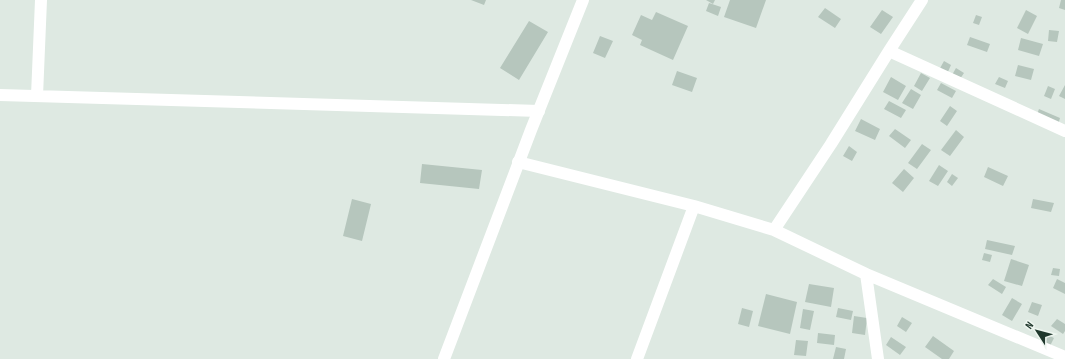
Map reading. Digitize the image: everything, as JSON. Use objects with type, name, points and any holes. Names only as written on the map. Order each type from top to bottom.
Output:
[{"type":"street","points":[[37,96],[41,0]]},
{"type":"street","points":[[444,359],[518,162],[583,0]]},
{"type":"street","points":[[774,230],[831,144],[888,51],[922,0]]},
{"type":"street","points":[[888,51],[1065,131]]},
{"type":"street","points":[[0,95],[539,111]]},
{"type":"street","points":[[518,162],[694,206],[774,230],[866,274],[1065,357]]},
{"type":"street","points":[[637,359],[694,206]]},
{"type":"street","points":[[866,274],[878,359]]},
{"type":"building","points":[[471,0],[486,0],[484,5]]},
{"type":"building","points":[[706,0],[715,0],[713,4]]},
{"type":"building","points":[[730,0],[766,0],[756,28],[724,17]]},
{"type":"building","points":[[1061,0],[1065,0],[1065,10],[1059,8]]},
{"type":"building","points":[[709,3],[721,7],[718,16],[706,11]]},
{"type":"building","points":[[825,8],[841,19],[835,28],[818,17]]},
{"type":"building","points":[[882,10],[893,17],[881,34],[870,27]]},
{"type":"building","points":[[1026,10],[1037,16],[1028,34],[1017,28]]},
{"type":"building","points":[[656,12],[688,26],[673,60],[640,45],[642,40],[632,35],[641,15],[652,20]]},
{"type":"building","points":[[976,15],[982,17],[979,25],[973,23]]},
{"type":"building","points":[[529,21],[548,32],[519,80],[500,68]]},
{"type":"building","points":[[1049,30],[1059,31],[1057,42],[1048,41]]},
{"type":"building","points":[[600,36],[613,41],[605,58],[593,53]]},
{"type":"building","points":[[970,37],[990,44],[987,52],[967,45]]},
{"type":"building","points":[[1021,38],[1043,44],[1039,56],[1018,50]]},
{"type":"building","points":[[944,61],[951,65],[947,74],[939,70]]},
{"type":"building","points":[[1018,65],[1034,69],[1031,80],[1015,76]]},
{"type":"building","points":[[956,68],[964,73],[960,79],[952,75]]},
{"type":"building","points":[[677,71],[697,78],[692,92],[672,85]]},
{"type":"building","points":[[921,73],[930,78],[922,91],[914,86]]},
{"type":"building","points":[[891,77],[906,86],[898,100],[883,92]]},
{"type":"building","points":[[999,77],[1008,81],[1005,88],[995,84]]},
{"type":"building","points":[[941,83],[956,91],[952,98],[937,90]]},
{"type":"building","points":[[1065,85],[1065,99],[1059,96]]},
{"type":"building","points":[[1048,86],[1055,89],[1051,99],[1044,96]]},
{"type":"building","points":[[911,89],[921,95],[913,109],[902,103]]},
{"type":"building","points":[[889,101],[906,110],[901,118],[884,109]]},
{"type":"building","points":[[950,106],[957,111],[947,126],[940,121]]},
{"type":"building","points":[[1039,109],[1060,118],[1058,125],[1036,117]]},
{"type":"building","points":[[861,119],[880,129],[875,140],[855,131]]},
{"type":"building","points":[[895,129],[911,140],[905,148],[889,136]]},
{"type":"building","points":[[956,130],[964,137],[950,156],[941,150]]},
{"type":"building","points":[[922,144],[931,150],[917,169],[908,163]]},
{"type":"building","points":[[849,146],[857,152],[852,161],[843,156]]},
{"type":"building","points":[[422,164],[482,170],[479,189],[420,183]]},
{"type":"building","points":[[939,165],[948,171],[938,186],[929,181]]},
{"type":"building","points":[[988,167],[1008,176],[1003,186],[984,177]]},
{"type":"building","points":[[904,169],[914,178],[903,192],[892,183]]},
{"type":"building","points":[[952,174],[958,178],[952,186],[947,182]]},
{"type":"building","points":[[352,199],[371,204],[362,241],[343,236]]},
{"type":"building","points":[[1033,199],[1054,203],[1051,212],[1031,208]]},
{"type":"building","points":[[987,240],[1015,246],[1012,255],[985,249]]},
{"type":"building","points":[[984,253],[992,255],[990,262],[982,260]]},
{"type":"building","points":[[1011,259],[1029,265],[1022,286],[1004,281]]},
{"type":"building","points":[[1053,268],[1060,269],[1059,276],[1051,275]]},
{"type":"building","points":[[993,279],[1006,287],[1002,294],[988,285]]},
{"type":"building","points":[[1057,279],[1065,283],[1065,294],[1053,288]]},
{"type":"building","points":[[809,284],[834,288],[831,307],[805,302]]},
{"type":"building","points":[[766,294],[797,302],[790,334],[758,326]]},
{"type":"building","points":[[1012,298],[1022,304],[1012,321],[1002,315]]},
{"type":"building","points":[[1032,302],[1042,305],[1038,316],[1028,312]]},
{"type":"building","points":[[742,308],[753,311],[749,327],[738,324]]},
{"type":"building","points":[[838,308],[853,311],[851,320],[836,317]]},
{"type":"building","points":[[803,309],[814,311],[810,330],[800,328]]},
{"type":"building","points":[[854,316],[867,318],[865,335],[852,333]]},
{"type":"building","points":[[902,317],[912,323],[906,332],[897,326]]},
{"type":"building","points":[[1057,319],[1065,324],[1065,331],[1063,334],[1051,326]]},
{"type":"building","points":[[818,333],[835,335],[834,345],[817,343]]},
{"type":"building","points":[[1048,335],[1054,338],[1050,346],[1044,343]]},
{"type":"building","points":[[933,336],[954,351],[949,359],[942,359],[925,347]]},
{"type":"building","points":[[891,337],[906,347],[900,355],[886,345]]},
{"type":"building","points":[[796,340],[808,341],[806,356],[794,355]]},
{"type":"building","points":[[836,347],[846,349],[844,359],[833,359]]}]
